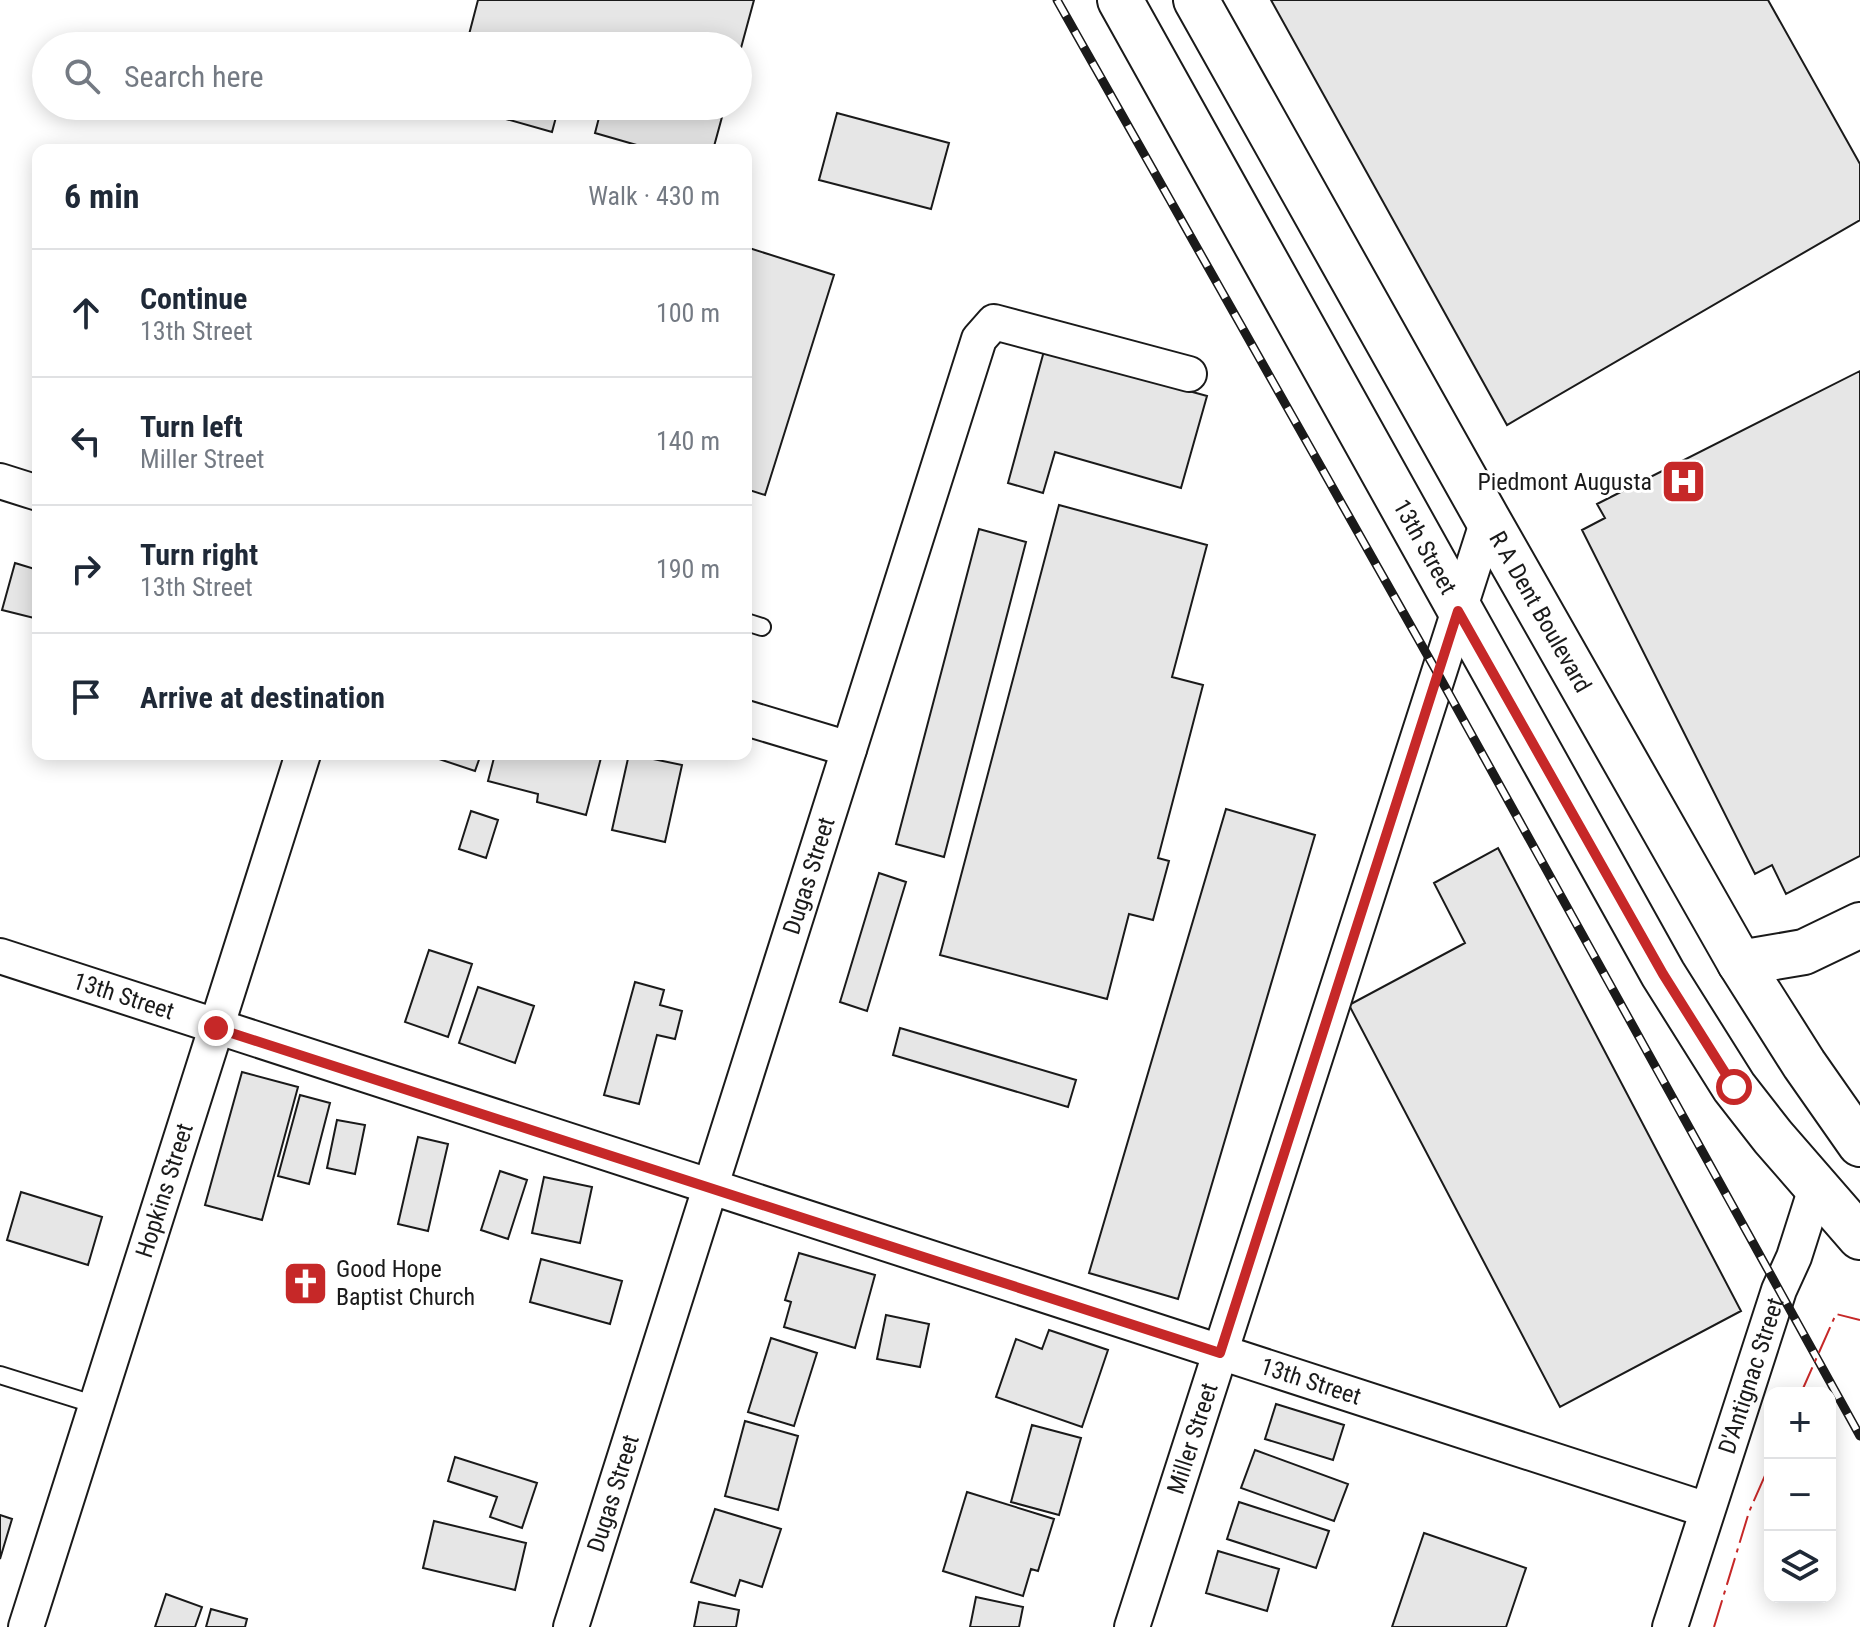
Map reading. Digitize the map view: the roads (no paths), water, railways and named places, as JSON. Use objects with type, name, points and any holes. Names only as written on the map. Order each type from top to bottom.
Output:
[{"type":"main road","name":"13th Street","points":[[1120,0],[1663,974],[1734,1087],[1860,1237]]},
{"type":"main road","name":"R A Dent Boulevard","points":[[1196,0],[1740,963],[1857,1128]]},
{"type":"main road","points":[[1740,963],[1804,952],[1860,925]]},
{"type":"main road","name":"D'Antignac Street","points":[[1816,1188],[1857,1128]]},
{"type":"street","name":"Dugas Street","points":[[571,1627],[979,339],[994,322],[1189,374]]},
{"type":"street","points":[[0,481],[32,491]]},
{"type":"street","name":"Miller Street","points":[[1132,1627],[1488,520]]},
{"type":"street","points":[[752,720],[849,749]]},
{"type":"street","name":"Hopkins Street","points":[[26,1627],[301,760]]},
{"type":"street","name":"13th Street","points":[[0,956],[1707,1510]]},
{"type":"street","name":"D'Antignac Street","points":[[1670,1627],[1816,1188]]},
{"type":"lane","points":[[0,1375],[96,1405]]},
{"type":"railway","points":[[1057,0],[1438,674],[1860,1436]]},
{"type":"place","name":"Piedmont Augusta","points":[[1683,482]]},
{"type":"place","name":"Good Hope Baptist Church","points":[[305,1283]]}]
